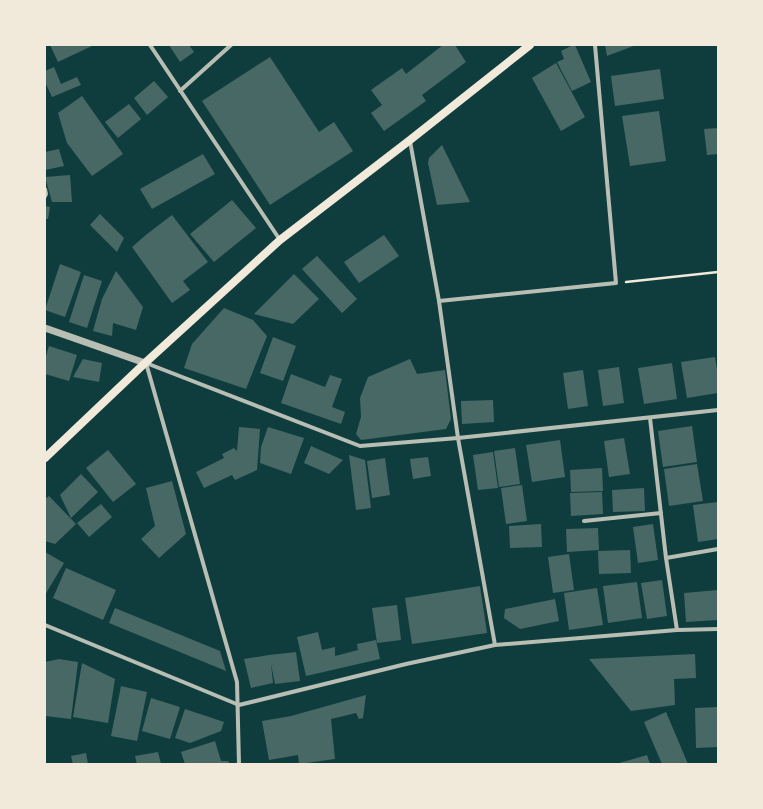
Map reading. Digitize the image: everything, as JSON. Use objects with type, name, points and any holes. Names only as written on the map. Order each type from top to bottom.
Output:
[{"type":"main road","points":[[45,458],[145,363],[280,240],[530,45]]},
{"type":"street","points":[[150,45],[280,240]]},
{"type":"street","points":[[180,91],[231,45]]},
{"type":"street","points":[[440,301],[616,283],[595,45]]},
{"type":"street","points":[[410,140],[440,301],[458,438],[496,645]]},
{"type":"street","points":[[45,189],[45,196]]},
{"type":"street","points":[[45,328],[145,363],[360,446],[458,438],[718,410]]},
{"type":"street","points":[[145,363],[237,682],[239,764]]},
{"type":"street","points":[[650,418],[666,558],[677,630]]},
{"type":"street","points":[[584,520],[661,512]]},
{"type":"street","points":[[666,558],[718,548]]},
{"type":"street","points":[[45,624],[238,705],[406,664],[496,645],[677,630],[718,629]]},
{"type":"path","points":[[616,283],[718,272]]},
{"type":"building","points":[[50,45],[94,45],[58,62]]},
{"type":"building","points":[[169,45],[189,45],[194,52],[180,62]]},
{"type":"building","points":[[443,45],[455,45],[466,62],[422,95],[426,101],[384,131],[371,113],[382,105],[371,90],[402,68],[406,74]]},
{"type":"building","points":[[575,45],[591,82],[572,91],[557,62],[564,59],[561,51]]},
{"type":"building","points":[[605,45],[636,45],[607,56]]},
{"type":"building","points":[[270,57],[319,132],[334,122],[353,151],[270,205],[202,101]]},
{"type":"building","points":[[556,63],[585,117],[561,131],[532,78]]},
{"type":"building","points":[[54,67],[61,84],[77,77],[81,85],[52,97],[45,82],[45,71]]},
{"type":"building","points":[[660,69],[664,99],[615,106],[611,76]]},
{"type":"building","points":[[154,81],[168,97],[147,115],[134,98]]},
{"type":"building","points":[[82,96],[123,154],[92,176],[67,143],[58,113]]},
{"type":"building","points":[[129,104],[141,119],[118,138],[105,122]]},
{"type":"building","points":[[659,111],[666,161],[630,166],[622,116]]},
{"type":"building","points":[[718,128],[718,154],[707,155],[704,129]]},
{"type":"building","points":[[442,145],[470,202],[437,205],[428,163],[429,158]]},
{"type":"building","points":[[59,149],[64,166],[45,170],[45,152]]},
{"type":"building","points":[[203,154],[215,174],[152,209],[140,189]]},
{"type":"building","points":[[70,175],[72,202],[52,202],[45,177]]},
{"type":"building","points":[[232,200],[256,228],[214,262],[190,234]]},
{"type":"building","points":[[45,206],[50,207],[48,219],[45,219]]},
{"type":"building","points":[[100,214],[124,238],[117,252],[90,225]]},
{"type":"building","points":[[172,215],[208,262],[183,281],[190,290],[172,303],[132,247]]},
{"type":"building","points":[[384,235],[399,256],[359,283],[344,262]]},
{"type":"building","points":[[317,256],[357,299],[342,313],[302,269]]},
{"type":"building","points":[[60,264],[81,272],[65,317],[45,310]]},
{"type":"building","points":[[116,271],[143,307],[136,330],[113,323],[112,336],[93,331],[102,299]]},
{"type":"building","points":[[294,274],[319,299],[293,324],[254,314]]},
{"type":"building","points":[[84,275],[102,281],[87,328],[69,322]]},
{"type":"building","points":[[224,308],[253,320],[267,336],[246,389],[184,368],[192,344]]},
{"type":"building","points":[[273,337],[296,346],[283,381],[260,373]]},
{"type":"building","points":[[49,346],[77,355],[69,381],[45,374],[45,359]]},
{"type":"building","points":[[715,357],[718,376],[718,393],[687,398],[681,362]]},
{"type":"building","points":[[83,359],[102,363],[99,382],[73,377]]},
{"type":"building","points":[[410,359],[417,374],[445,370],[451,419],[446,429],[361,440],[356,434],[361,417],[360,398],[368,377]]},
{"type":"building","points":[[672,363],[677,399],[644,404],[638,368]]},
{"type":"building","points":[[619,367],[624,403],[603,406],[598,370]]},
{"type":"building","points":[[583,370],[588,406],[568,409],[563,373]]},
{"type":"building","points":[[291,374],[325,387],[330,375],[342,379],[332,407],[345,412],[341,424],[281,403]]},
{"type":"building","points":[[493,400],[494,422],[462,424],[461,401]]},
{"type":"building","points":[[692,426],[697,462],[663,467],[658,431]]},
{"type":"building","points":[[239,427],[260,429],[257,470],[235,480],[232,475],[204,488],[196,472],[224,458],[222,454],[234,448],[237,451]]},
{"type":"building","points":[[268,427],[304,438],[291,474],[260,463],[261,447]]},
{"type":"building","points":[[624,438],[630,474],[609,477],[604,441]]},
{"type":"building","points":[[560,440],[565,477],[532,482],[526,445]]},
{"type":"building","points":[[311,446],[343,460],[329,474],[304,463]]},
{"type":"building","points":[[515,448],[520,484],[499,487],[494,451]]},
{"type":"building","points":[[108,450],[136,484],[113,502],[86,468]]},
{"type":"building","points":[[493,452],[498,488],[478,490],[473,455]]},
{"type":"building","points":[[349,455],[365,460],[371,508],[356,510]]},
{"type":"building","points":[[428,457],[431,476],[413,479],[410,459]]},
{"type":"building","points":[[385,458],[390,495],[372,498],[367,461]]},
{"type":"building","points":[[697,464],[703,501],[669,506],[664,469]]},
{"type":"building","points":[[602,468],[603,491],[571,492],[570,470]]},
{"type":"building","points":[[81,474],[98,492],[71,518],[60,495]]},
{"type":"building","points":[[172,481],[186,534],[159,558],[141,539],[155,526],[146,488]]},
{"type":"building","points":[[522,485],[527,521],[506,524],[501,488]]},
{"type":"building","points":[[644,488],[645,511],[613,512],[612,490]]},
{"type":"building","points":[[602,492],[603,514],[571,516],[570,493]]},
{"type":"building","points":[[49,496],[76,524],[55,544],[45,541],[45,499]]},
{"type":"building","points":[[718,502],[718,539],[698,542],[693,505]]},
{"type":"building","points":[[101,504],[112,517],[89,537],[77,523]]},
{"type":"building","points":[[541,524],[542,547],[510,548],[509,526]]},
{"type":"building","points":[[653,524],[658,560],[638,563],[633,527]]},
{"type":"building","points":[[598,528],[599,550],[567,552],[566,529]]},
{"type":"building","points":[[630,550],[631,573],[599,574],[598,551]]},
{"type":"building","points":[[45,552],[64,563],[45,595]]},
{"type":"building","points":[[569,554],[574,590],[553,593],[548,557]]},
{"type":"building","points":[[66,568],[116,590],[103,620],[53,598]]},
{"type":"building","points":[[662,580],[667,616],[647,619],[641,583]]},
{"type":"building","points":[[637,582],[642,618],[608,623],[603,586]]},
{"type":"building","points":[[480,586],[487,633],[412,644],[405,598]]},
{"type":"building","points":[[597,588],[603,625],[569,630],[564,593]]},
{"type":"building","points":[[718,590],[718,620],[686,622],[684,593]]},
{"type":"building","points":[[555,599],[559,621],[520,629],[504,618],[505,609]]},
{"type":"building","points":[[397,605],[401,640],[377,643],[372,608]]},
{"type":"building","points":[[115,608],[220,651],[226,671],[109,623]]},
{"type":"building","points":[[318,632],[322,650],[335,647],[335,656],[358,650],[357,644],[376,640],[380,659],[306,676],[297,637]]},
{"type":"building","points":[[296,652],[300,681],[275,684],[271,664],[273,683],[251,688],[244,659]]},
{"type":"building","points":[[695,654],[696,678],[674,679],[675,705],[631,711],[589,659]]},
{"type":"building","points":[[59,659],[78,662],[71,719],[45,716],[45,662]]},
{"type":"building","points":[[82,663],[115,679],[108,723],[73,717]]},
{"type":"building","points":[[121,686],[147,692],[137,741],[111,736]]},
{"type":"building","points":[[366,695],[363,718],[359,719],[356,713],[331,719],[335,759],[299,764],[298,755],[269,760],[262,721],[291,716]]},
{"type":"building","points":[[151,698],[180,707],[170,739],[142,731]]},
{"type":"building","points":[[718,707],[718,747],[696,748],[695,708]]},
{"type":"building","points":[[185,709],[224,722],[221,731],[190,743],[175,738]]},
{"type":"building","points":[[666,712],[688,764],[662,764],[644,722]]},
{"type":"building","points":[[215,741],[221,761],[228,761],[230,764],[185,764],[181,752]]},
{"type":"building","points":[[158,752],[161,764],[137,764],[135,756]]},
{"type":"building","points":[[86,753],[88,764],[73,764],[71,756]]},
{"type":"building","points":[[647,755],[650,764],[616,764]]}]
